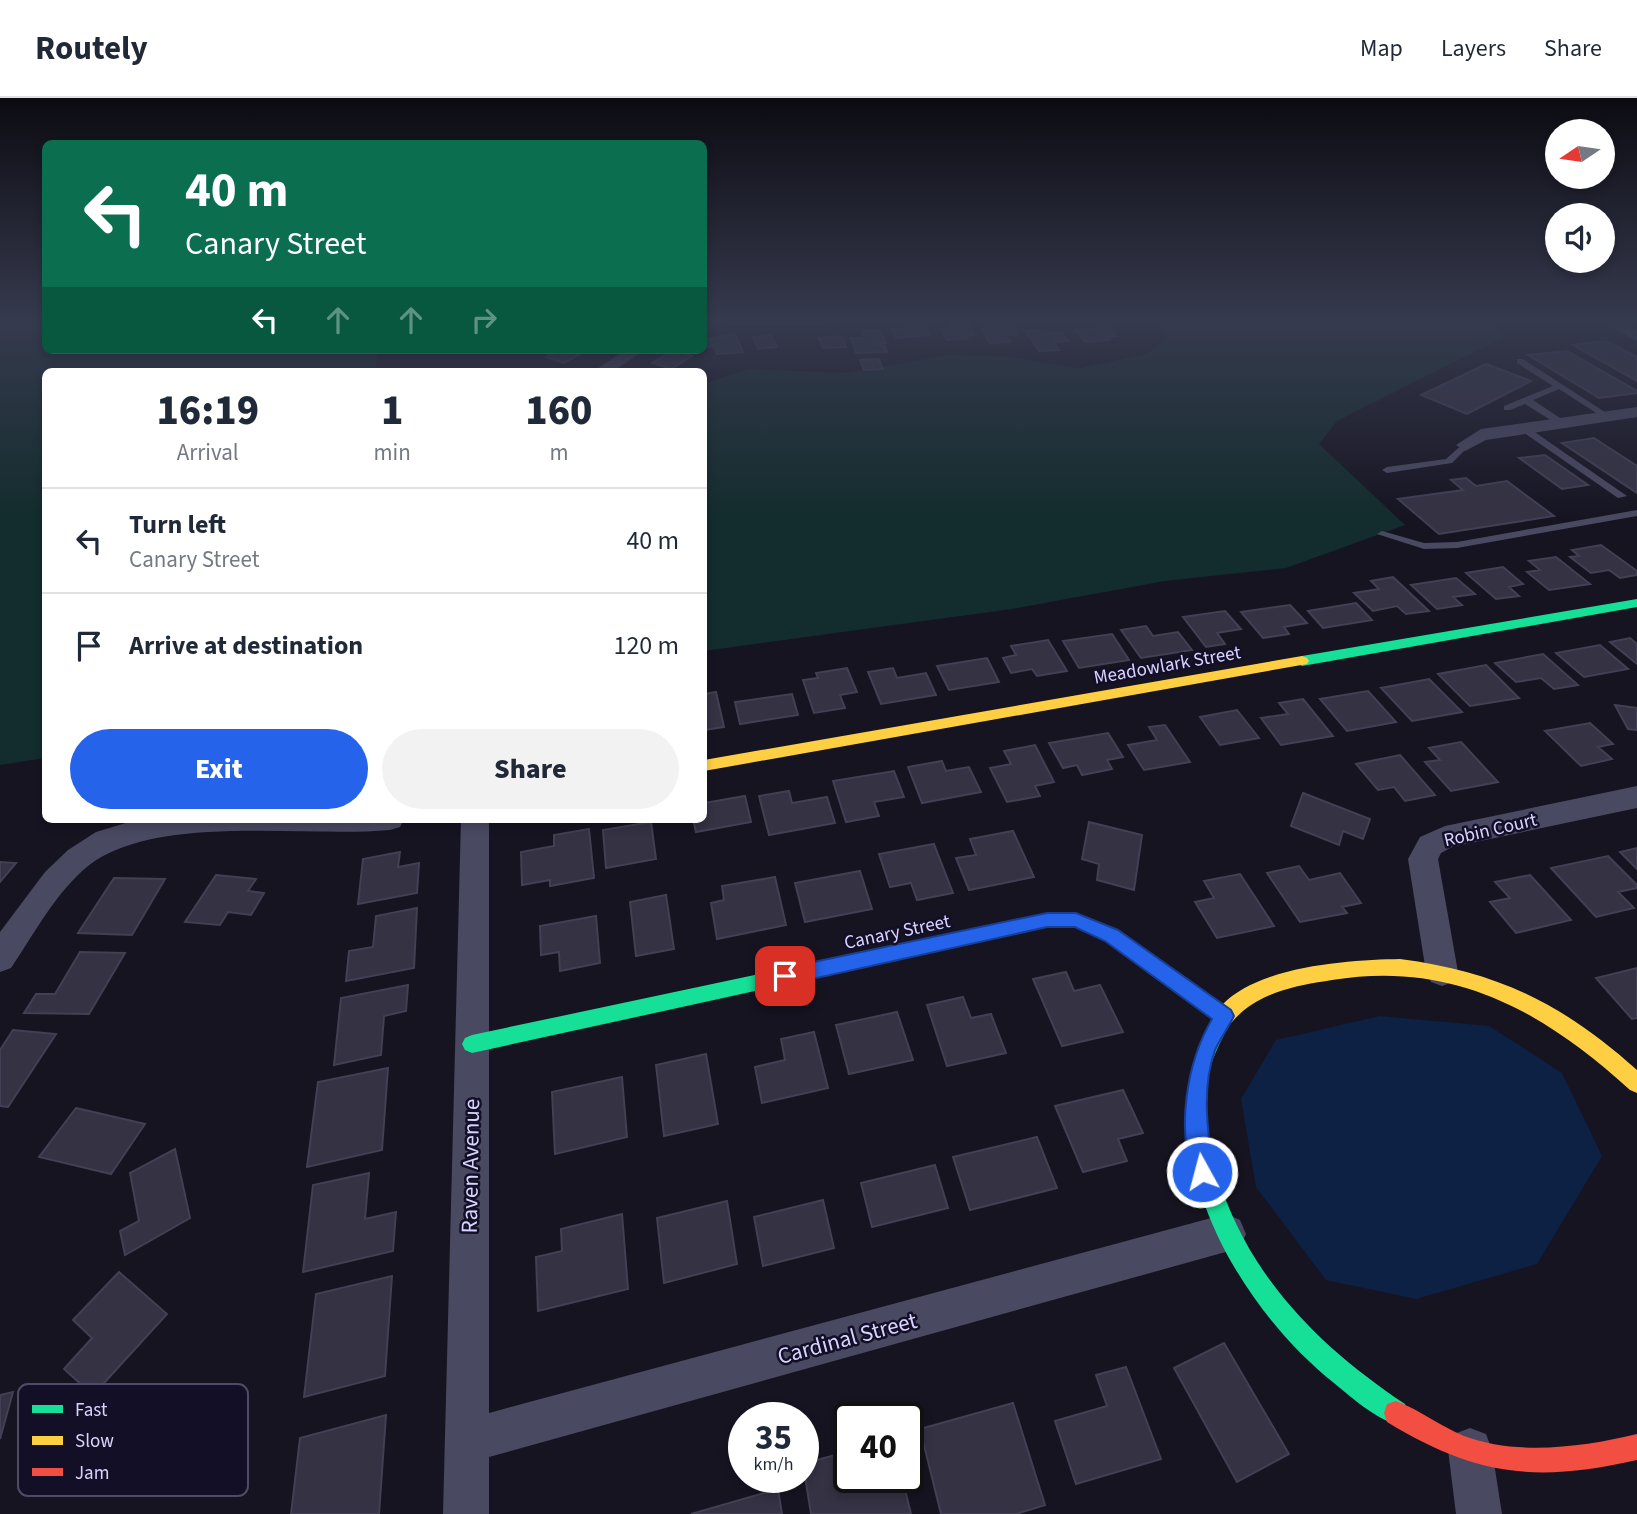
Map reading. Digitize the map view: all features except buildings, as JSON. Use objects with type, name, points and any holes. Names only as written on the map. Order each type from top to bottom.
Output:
[{"type":"street","points":[[1465,445],[1481,435],[1637,412]]},
{"type":"street","name":"Meadowlark Street","points":[[707,765],[1637,603]]},
{"type":"street","name":"Robin Court","points":[[1442,972],[1423,859],[1430,845],[1445,837],[1637,797]]},
{"type":"street","points":[[0,958],[58,877],[80,855],[110,838],[155,828],[200,823],[349,823]]},
{"type":"street","name":"Raven Avenue","points":[[466,1514],[475,823]]},
{"type":"street","name":"Canary Street","points":[[472,1044],[1047,920],[1076,920],[1111,935],[1224,1016]]},
{"type":"street","points":[[1637,1083],[1621,1066],[1569,1025],[1531,1003],[1481,983],[1442,972],[1392,965],[1349,967],[1293,979],[1257,992],[1224,1016],[1206,1048],[1198,1081],[1196,1121],[1202,1172],[1226,1234],[1254,1282],[1332,1369],[1393,1414],[1470,1450],[1545,1461],[1599,1458],[1637,1447]]},
{"type":"street","name":"Cardinal Street","points":[[467,1441],[1226,1234]]},
{"type":"street","points":[[1470,1450],[1479,1514]]},
{"type":"lane","points":[[1507,408],[1560,386]]},
{"type":"lane","points":[[1560,386],[1607,416]]},
{"type":"lane","points":[[1526,400],[1560,422]]},
{"type":"lane","points":[[1523,428],[1622,496]]},
{"type":"lane","points":[[1387,470],[1449,461],[1465,445]]},
{"type":"lane","points":[[1382,534],[1424,546],[1457,545],[1637,513]]},
{"type":"green space","points":[[0,386],[42,386],[42,758],[0,765]]},
{"type":"green space","points":[[707,386],[1406,386],[1337,421],[1319,444],[1405,525],[1286,568],[1165,581],[1012,609],[707,651]]},
{"type":"water","points":[[1380,1016],[1489,1026],[1562,1073],[1602,1156],[1537,1264],[1416,1299],[1326,1280],[1256,1187],[1241,1099],[1276,1040]]},
{"type":"traffic: fast","points":[[1302,661],[1637,603]]},
{"type":"traffic: fast","points":[[472,1044],[1047,920],[1076,920],[1111,935],[1224,1016]]},
{"type":"traffic: fast","points":[[1219,1023],[1204,1054],[1196,1105],[1202,1157],[1214,1197],[1230,1235],[1249,1271],[1299,1336],[1361,1390],[1396,1413]]},
{"type":"traffic: slow","points":[[707,765],[1302,661]]},
{"type":"traffic: slow","points":[[1219,1023],[1236,1005],[1258,992],[1307,976],[1354,968],[1400,967],[1444,973],[1486,984],[1565,1024],[1602,1051],[1637,1083]]},
{"type":"traffic: jam","points":[[1396,1413],[1469,1450],[1509,1458],[1575,1458],[1637,1447]]},
{"type":"route","points":[[785,976],[1047,920],[1076,920],[1111,935],[1224,1016],[1206,1048],[1198,1081],[1196,1121],[1202,1172]]}]
